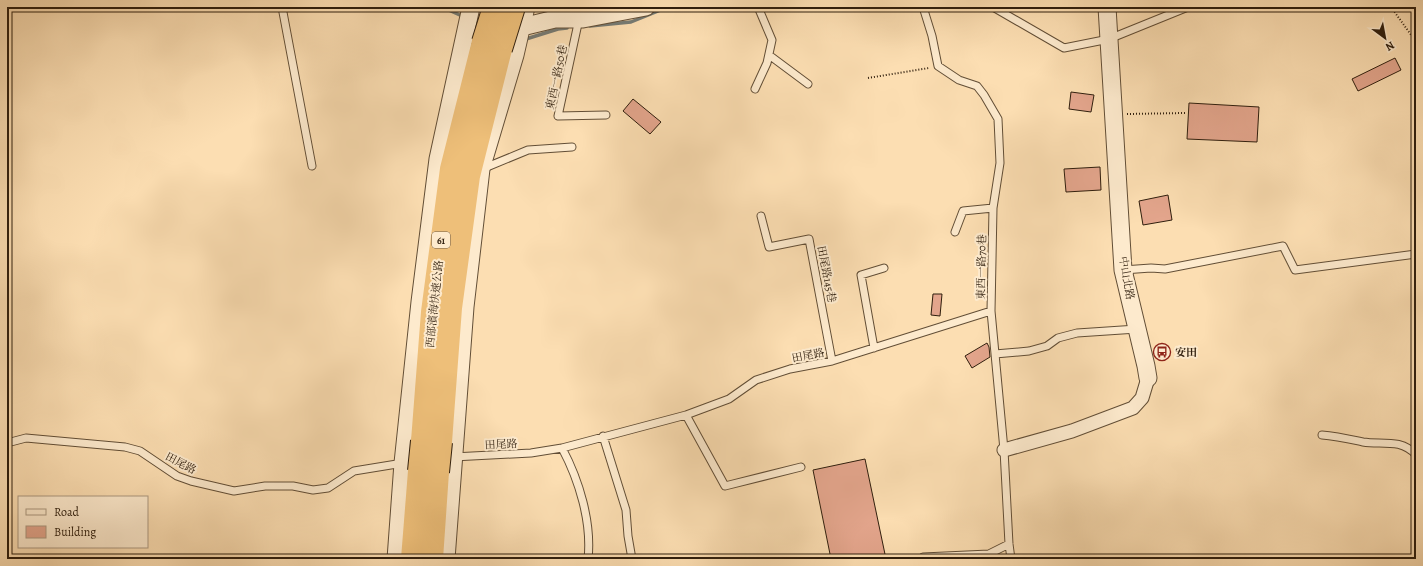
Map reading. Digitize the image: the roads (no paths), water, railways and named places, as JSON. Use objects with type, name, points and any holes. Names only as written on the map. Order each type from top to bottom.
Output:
[{"type":"highway","name":"西部濱海快速公路","points":[[412,559],[429,458],[469,176],[492,45],[494,7]]},
{"type":"highway","name":"西部濱海快速公路","points":[[492,45],[514,7]]},
{"type":"highway","name":"西部濱海快速公路","points":[[429,458],[432,559]]},
{"type":"street","points":[[396,559],[429,458],[465,307],[481,169],[522,27],[526,7]]},
{"type":"street","points":[[446,559],[429,458],[420,302],[438,159],[468,8],[484,18],[522,27],[555,19],[579,19],[646,7]]},
{"type":"street","name":"中山北路","points":[[1004,450],[1072,431],[1133,408],[1142,398],[1148,378],[1138,329],[1123,270],[1107,7]]},
{"type":"lane","points":[[282,7],[312,166]]},
{"type":"lane","points":[[754,89],[769,55],[772,40],[758,7]]},
{"type":"lane","name":"東西一路70巷","points":[[923,7],[932,36],[938,66],[959,80],[977,86],[998,119],[1000,163],[993,208],[991,311],[1004,450],[1009,544],[1012,559]]},
{"type":"lane","points":[[993,7],[1064,48],[1109,39],[1188,7]]},
{"type":"lane","points":[[1256,7],[1273,7]]},
{"type":"lane","name":"東西一路50巷","points":[[579,19],[558,116],[606,115]]},
{"type":"lane","points":[[769,55],[808,84]]},
{"type":"lane","points":[[481,169],[528,150],[572,147]]},
{"type":"lane","points":[[955,232],[962,211],[993,208]]},
{"type":"lane","name":"田尾路145巷","points":[[761,216],[769,247],[809,239],[832,361]]},
{"type":"lane","points":[[1123,270],[1151,268],[1165,269],[1283,246],[1295,270],[1416,254]]},
{"type":"lane","points":[[874,348],[861,275],[884,268]]},
{"type":"lane","name":"田尾路","points":[[7,443],[26,438],[125,447],[140,451],[177,476],[234,492],[265,486],[293,486],[313,490],[328,488],[354,471],[429,458],[531,453],[562,448],[686,415],[729,399],[756,380],[790,369],[832,361],[991,311]]},
{"type":"lane","points":[[996,354],[1029,351],[1047,346],[1058,338],[1077,333],[1138,329]]},
{"type":"lane","points":[[686,415],[725,486],[801,467]]},
{"type":"lane","points":[[1322,435],[1342,437],[1364,442],[1392,442],[1409,448],[1416,455]]},
{"type":"lane","points":[[603,436],[626,510],[632,559]]},
{"type":"lane","points":[[562,448],[574,472],[582,504],[590,541],[588,559]]},
{"type":"lane","points":[[923,557],[992,556],[1009,544]]},
{"type":"waterway","points":[[442,7],[462,16]]},
{"type":"waterway","points":[[590,26],[631,22],[668,7]]},
{"type":"waterway","points":[[526,39],[558,29],[567,28]]},
{"type":"place","name":"安田","points":[[1162,352]]}]
